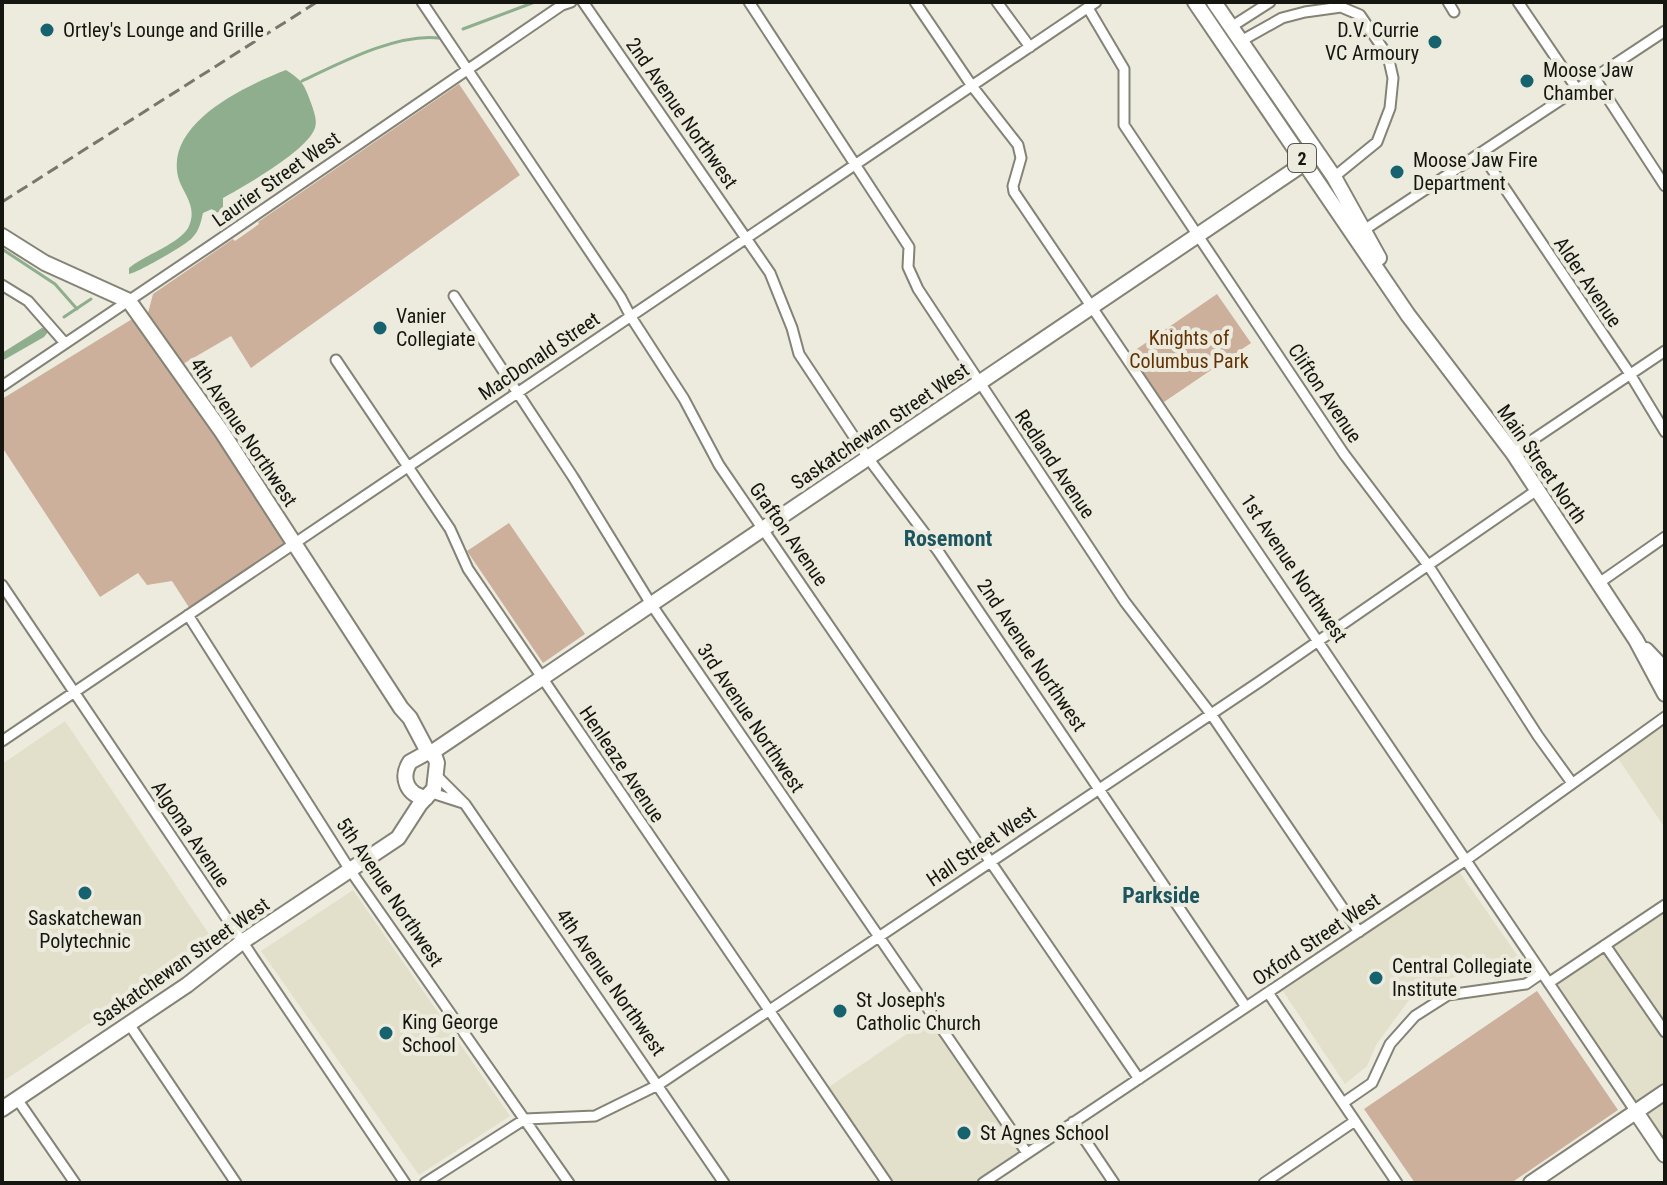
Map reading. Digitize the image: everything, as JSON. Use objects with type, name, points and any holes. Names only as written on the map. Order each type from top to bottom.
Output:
[{"type":"street","name":"Grafton Avenue","points":[[422,2],[621,298],[684,399],[719,465],[1139,1079]]},
{"type":"street","name":"Laurier Street West","points":[[2,386],[468,68],[571,2]]},
{"type":"street","name":"2nd Avenue Northwest","points":[[583,2],[770,273],[799,354],[868,458],[938,551],[1246,1007]]},
{"type":"street","name":"Redland Avenue","points":[[749,2],[909,247],[908,267],[918,289],[1125,602],[1211,714],[1359,932]]},
{"type":"street","name":"1st Avenue Northwest","points":[[915,2],[972,86],[1018,145],[1021,158],[1014,192],[1665,1155]]},
{"type":"street","points":[[997,2],[1030,47]]},
{"type":"street","name":"Main Street North","points":[[1195,2],[1311,159],[1334,177],[1359,234]]},
{"type":"street","name":"Main Street North","points":[[1214,2],[1241,41],[1408,315],[1513,453],[1636,640],[1665,694]]},
{"type":"street","points":[[1231,27],[1270,2]]},
{"type":"street","points":[[1324,9],[1334,2]]},
{"type":"street","points":[[1448,2],[1454,12]]},
{"type":"street","points":[[1518,2],[1577,89]]},
{"type":"street","name":"MacDonald Street","points":[[2,741],[1092,5]]},
{"type":"street","name":"Clifton Avenue","points":[[1092,5],[1124,69],[1124,125],[1344,454],[1428,565],[1538,736],[1572,783]]},
{"type":"street","points":[[1241,41],[1282,18],[1341,7],[1360,15],[1388,56],[1393,78],[1390,108],[1377,142],[1334,177]]},
{"type":"street","points":[[1359,234],[1665,31]]},
{"type":"street","points":[[1594,77],[1665,186]]},
{"type":"street","name":"Alder Avenue","points":[[1481,153],[1630,374],[1665,432]]},
{"type":"street","name":"Saskatchewan Street West","points":[[383,847],[401,824],[409,790],[406,769],[430,760],[464,730],[1311,159]]},
{"type":"street","points":[[2,236],[45,263],[129,301]]},
{"type":"street","points":[[2,285],[28,301],[64,342]]},
{"type":"street","name":"3rd Avenue Northwest","points":[[454,296],[651,604],[1027,1153]]},
{"type":"street","name":"4th Avenue Northwest","points":[[129,301],[222,432],[295,543],[401,708],[415,741],[465,804],[724,1183]]},
{"type":"street","points":[[1513,453],[1665,351]]},
{"type":"street","name":"Henleaze Avenue","points":[[336,360],[450,529],[468,569],[887,1183]]},
{"type":"street","name":"Hall Street West","points":[[525,1119],[595,1116],[658,1085],[1319,641],[1537,490]]},
{"type":"street","points":[[1599,583],[1665,537]]},
{"type":"street","name":"Algoma Avenue","points":[[2,585],[405,1183]]},
{"type":"street","name":"5th Avenue Northwest","points":[[188,615],[350,870],[569,1183]]},
{"type":"street","name":"Main Street North","points":[[1636,640],[1665,670]]},
{"type":"street","name":"Oxford Street West","points":[[983,1183],[1466,860],[1665,717]]},
{"type":"street","name":"Saskatchewan Street West","points":[[2,1109],[187,985],[242,942],[405,831],[415,810],[429,795],[430,760]]},
{"type":"street","points":[[409,790],[414,795],[429,795],[465,804]]},
{"type":"street","points":[[1550,982],[1665,905]]},
{"type":"street","points":[[1605,945],[1665,1032]]},
{"type":"street","points":[[1343,1103],[1372,1083],[1390,1044],[1415,1016],[1448,995],[1526,984],[1542,973]]},
{"type":"street","points":[[1269,994],[1397,1183]]},
{"type":"street","points":[[129,1024],[236,1183]]},
{"type":"street","points":[[1531,1183],[1665,1092]]},
{"type":"street","points":[[17,1099],[75,1183]]},
{"type":"street","points":[[425,1183],[525,1119]]},
{"type":"street","points":[[1264,1183],[1355,1121]]},
{"type":"street","points":[[1073,1122],[1114,1183]]},
{"type":"shaded area","points":[[286,70],[307,91],[315,114],[315,129],[307,140],[272,168],[223,198],[223,211],[215,213],[212,209],[203,213],[198,229],[188,242],[129,274],[129,268],[179,238],[189,226],[191,207],[179,180],[177,160],[183,141],[195,125],[230,97]]},
{"type":"shaded area","points":[[45,326],[48,332],[44,337],[2,361],[2,353]]},
{"type":"shaded area","points":[[1665,717],[1665,828],[1615,754]]},
{"type":"shaded area","points":[[65,721],[213,940],[2,1082],[2,764]]},
{"type":"shaded area","name":"Central Collegiate Institute","points":[[1458,870],[1524,965],[1505,974],[1463,975],[1436,982],[1412,996],[1376,1045],[1367,1066],[1345,1084],[1283,991]]},
{"type":"shaded area","name":"King George School","points":[[353,890],[510,1116],[419,1175],[261,951]]},
{"type":"shaded area","points":[[1665,905],[1665,1155],[1550,982]]},
{"type":"shaded area","points":[[933,1016],[1027,1153],[983,1183],[888,1183],[823,1091]]},
{"type":"green space","points":[[459,84],[520,175],[251,368],[231,336],[183,364],[148,313],[153,294],[233,239],[235,241]]},
{"type":"green space","name":"Knights of Columbus Park","points":[[1217,294],[1251,343],[1161,404],[1128,355]]},
{"type":"green space","points":[[137,316],[289,543],[190,609],[172,581],[147,585],[138,573],[100,597],[2,447],[2,399]]},
{"type":"green space","points":[[509,523],[585,634],[543,663],[467,551]]},
{"type":"green space","points":[[1537,991],[1618,1110],[1511,1183],[1415,1183],[1364,1109]]},
{"type":"waterway","points":[[463,29],[535,2]]},
{"type":"waterway","points":[[302,81],[387,45],[405,40],[439,38]]},
{"type":"waterway","points":[[2,249],[55,284],[77,309]]},
{"type":"waterway","points":[[64,317],[91,299]]},
{"type":"railway","points":[[2,202],[317,2]]},
{"type":"place","name":"Ortley's Lounge and Grille","points":[[47,30]]},
{"type":"place","name":"D.V. Currie VC Armoury","points":[[1435,42]]},
{"type":"place","name":"Moose Jaw Chamber","points":[[1527,81]]},
{"type":"place","name":"Moose Jaw Fire Department","points":[[1397,172]]},
{"type":"place","name":"Vanier Collegiate","points":[[380,328]]},
{"type":"place","name":"Saskatchewan Polytechnic","points":[[85,893]]},
{"type":"place","name":"Central Collegiate Institute","points":[[1376,978]]},
{"type":"place","name":"St Joseph's Catholic Church","points":[[840,1011]]},
{"type":"place","name":"King George School","points":[[386,1033]]},
{"type":"place","name":"St Agnes School","points":[[964,1133]]},
{"type":"district","name":"Rosemont","points":[[948,538]]},
{"type":"district","name":"Parkside","points":[[1161,895]]}]
